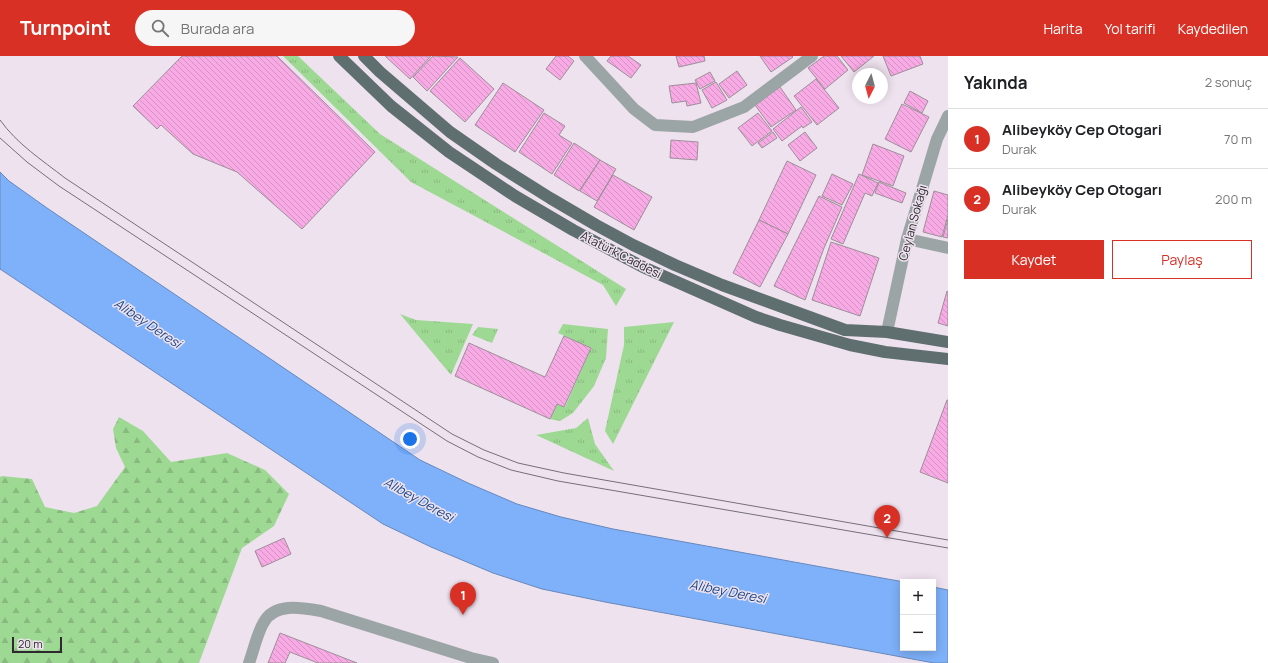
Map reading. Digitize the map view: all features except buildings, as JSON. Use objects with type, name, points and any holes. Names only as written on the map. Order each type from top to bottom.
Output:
[{"type":"main road","name":"Atatürk Caddesi","points":[[339,56],[391,106],[449,152],[516,196],[573,230],[671,280],[756,317],[850,345],[885,352],[948,359]]},
{"type":"main road","name":"Atatürk Caddesi","points":[[364,56],[380,72],[456,136],[496,164],[550,198],[633,245],[675,265],[722,284],[845,330],[887,332],[948,342]]},
{"type":"main road","points":[[885,352],[887,332]]},
{"type":"street","points":[[585,56],[634,109],[655,125],[693,127],[744,108],[812,56]]},
{"type":"street","name":"Ceylan Sokağı","points":[[887,332],[907,239],[937,139],[948,116]]},
{"type":"street","points":[[907,239],[948,248]]},
{"type":"street","points":[[249,663],[264,621],[271,614],[284,608],[302,608],[322,611],[471,658],[493,663]]},
{"type":"green space","points":[[283,56],[298,56],[380,134],[626,289],[616,306],[603,285],[411,182]]},
{"type":"green space","points":[[400,314],[416,320],[473,324],[451,375]]},
{"type":"green space","points":[[674,322],[613,444],[605,431],[624,345],[624,327]]},
{"type":"green space","points":[[563,324],[608,329],[606,358],[594,386],[573,413],[560,421],[550,419],[557,404],[565,407],[591,348],[558,333]]},
{"type":"green space","points":[[478,327],[498,329],[492,343],[472,335]]},
{"type":"green space","points":[[119,417],[143,431],[171,462],[227,453],[265,470],[289,494],[274,526],[242,548],[199,663],[0,663],[0,477],[32,479],[45,507],[74,513],[97,506],[125,467],[116,448],[113,429]]},
{"type":"green space","points":[[588,418],[595,444],[614,471],[536,435],[576,428]]},
{"type":"water","name":"Alibey Deresi","points":[[0,172],[9,181],[47,208],[420,460],[468,483],[517,504],[561,517],[613,529],[900,581],[900,651],[936,651],[936,588],[948,590],[948,663],[934,663],[605,602],[542,589],[493,573],[431,547],[383,524],[0,269]]},
{"type":"tram line","points":[[0,120],[14,137],[65,178],[452,434],[484,450],[518,463],[564,473],[948,540]]},
{"type":"tram line","points":[[0,138],[27,162],[59,186],[447,441],[478,457],[511,470],[558,481],[948,548]]},
{"type":"place","name":"Alibeyköy Cep Otogarı","points":[[887,538]]},
{"type":"place","name":"Alibeyköy Cep Otogari","points":[[463,615]]}]
